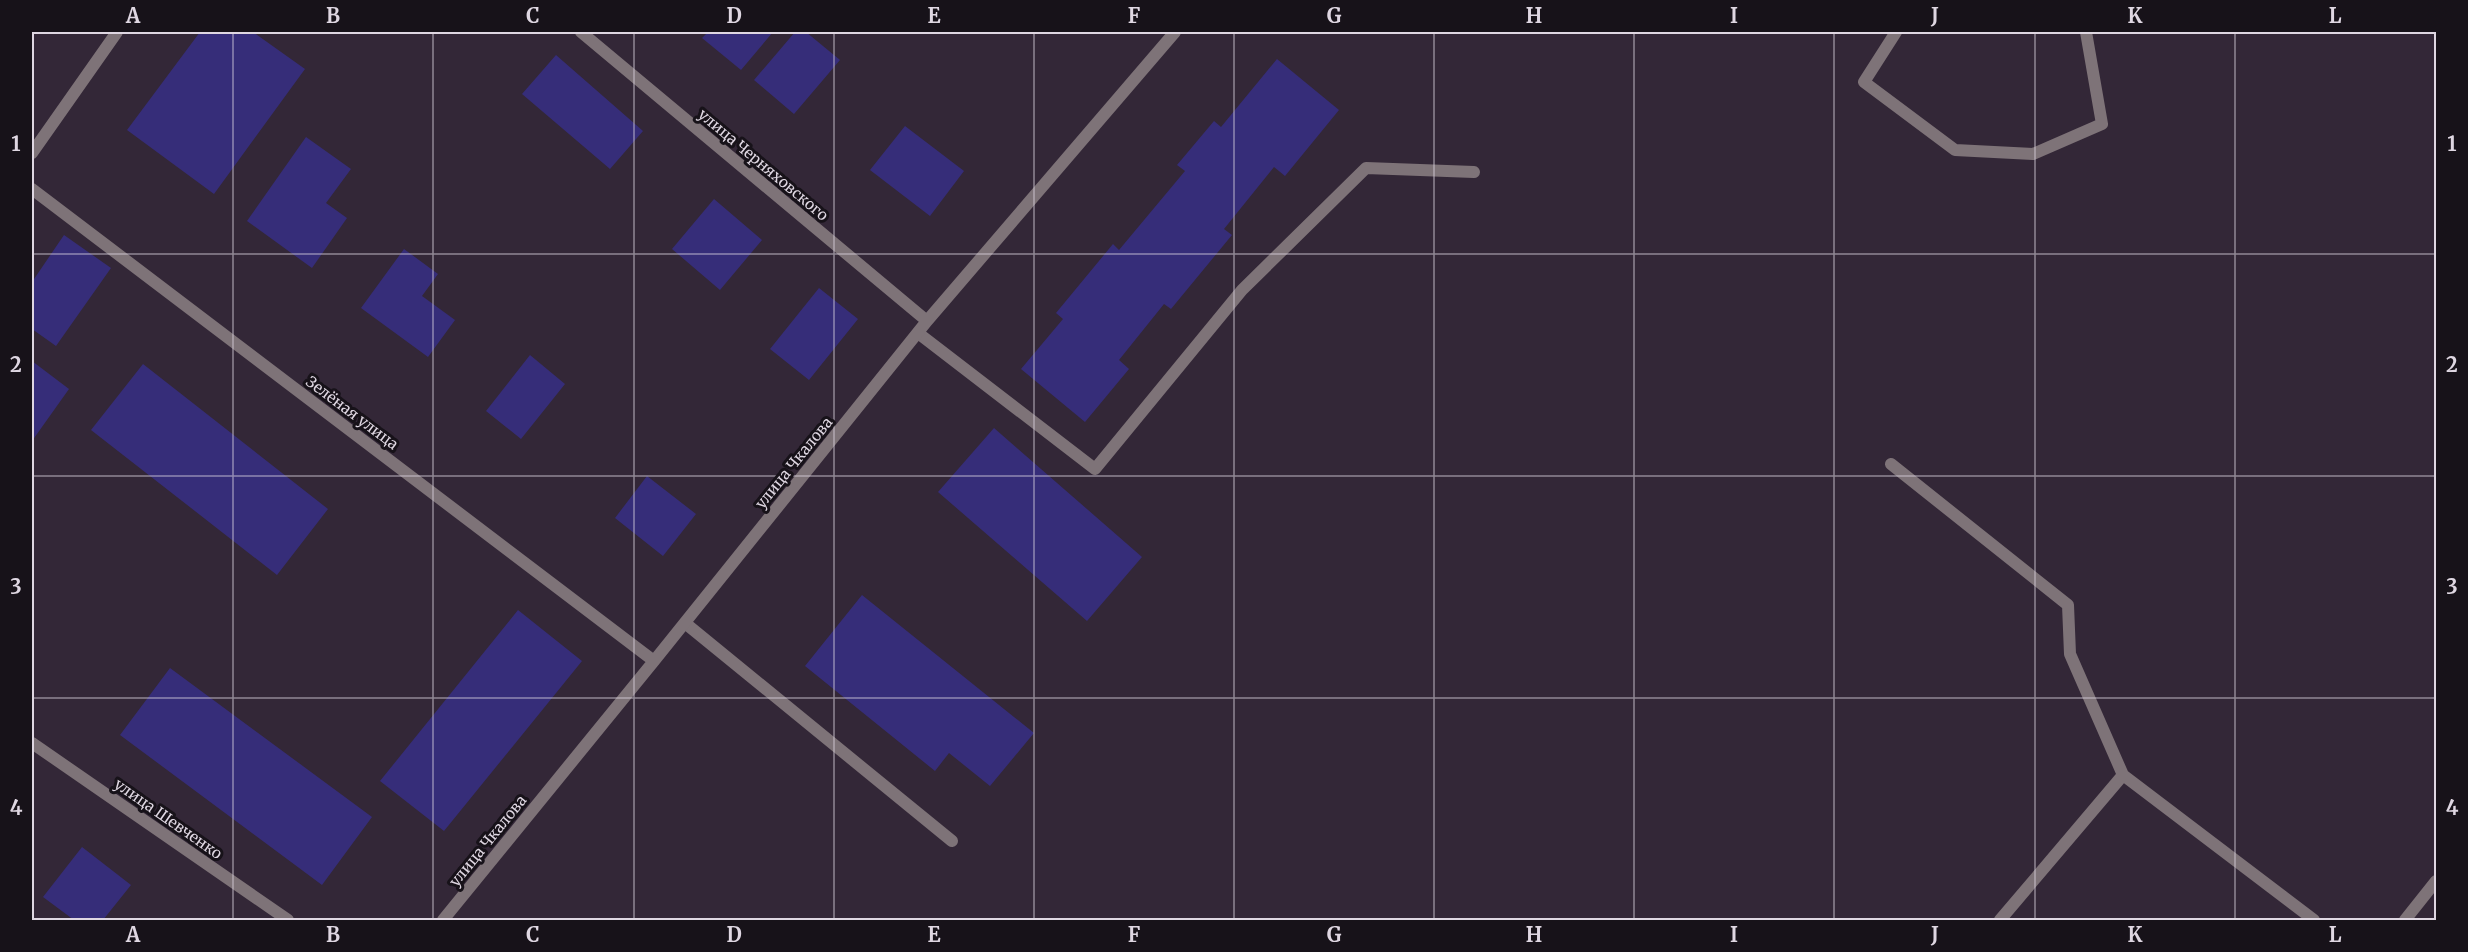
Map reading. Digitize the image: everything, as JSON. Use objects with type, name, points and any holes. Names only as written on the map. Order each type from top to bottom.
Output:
[{"type":"street","points":[[32,153],[117,32]]},
{"type":"street","name":"улица Черняховского","points":[[581,32],[927,321]]},
{"type":"street","name":"улица Чкалова","points":[[443,921],[927,321],[1175,32]]},
{"type":"street","points":[[1896,32],[1864,82],[1955,150],[2033,154],[2102,124],[2086,32]]},
{"type":"street","points":[[918,333],[1095,469],[1242,290],[1366,168],[1474,172]]},
{"type":"street","name":"Зелёная улица","points":[[32,189],[654,661]]},
{"type":"street","points":[[1891,464],[2068,605],[2070,654],[2123,775],[2314,921]]},
{"type":"street","points":[[685,622],[952,841]]},
{"type":"street","name":"улица Шевченко","points":[[32,743],[288,921]]},
{"type":"street","points":[[2000,921],[2123,775]]},
{"type":"street","points":[[2405,921],[2436,881]]},
{"type":"building","points":[[200,32],[253,32],[305,69],[214,194],[127,130]]},
{"type":"building","points":[[708,32],[773,32],[741,70],[702,38]]},
{"type":"building","points":[[795,32],[806,32],[840,60],[794,114],[754,80]]},
{"type":"building","points":[[556,55],[643,131],[610,169],[522,94]]},
{"type":"building","points":[[1277,59],[1339,110],[1285,176],[1274,167],[1224,229],[1232,235],[1171,309],[1164,304],[1119,360],[1129,369],[1085,422],[1021,369],[1063,319],[1056,313],[1113,244],[1119,250],[1185,171],[1177,165],[1214,121],[1221,127]]},
{"type":"building","points":[[905,126],[964,171],[930,216],[870,170]]},
{"type":"building","points":[[306,137],[351,169],[326,203],[347,218],[312,268],[247,221]]},
{"type":"building","points":[[714,199],[762,240],[720,290],[672,249]]},
{"type":"building","points":[[64,235],[111,268],[56,346],[32,329],[32,282]]},
{"type":"building","points":[[404,249],[438,274],[422,296],[455,320],[428,357],[361,308]]},
{"type":"building","points":[[819,288],[858,319],[809,380],[770,349]]},
{"type":"building","points":[[530,355],[565,384],[521,439],[486,411]]},
{"type":"building","points":[[32,361],[69,389],[32,441]]},
{"type":"building","points":[[143,364],[328,509],[277,575],[91,430]]},
{"type":"building","points":[[994,428],[1142,557],[1087,621],[938,492]]},
{"type":"building","points":[[647,476],[696,514],[663,556],[615,518]]},
{"type":"building","points":[[862,595],[1034,733],[990,786],[949,753],[935,771],[805,666]]},
{"type":"building","points":[[518,610],[582,661],[444,831],[380,781]]},
{"type":"building","points":[[170,668],[372,817],[322,885],[120,735]]},
{"type":"building","points":[[82,847],[131,885],[103,920],[74,920],[43,897]]}]
